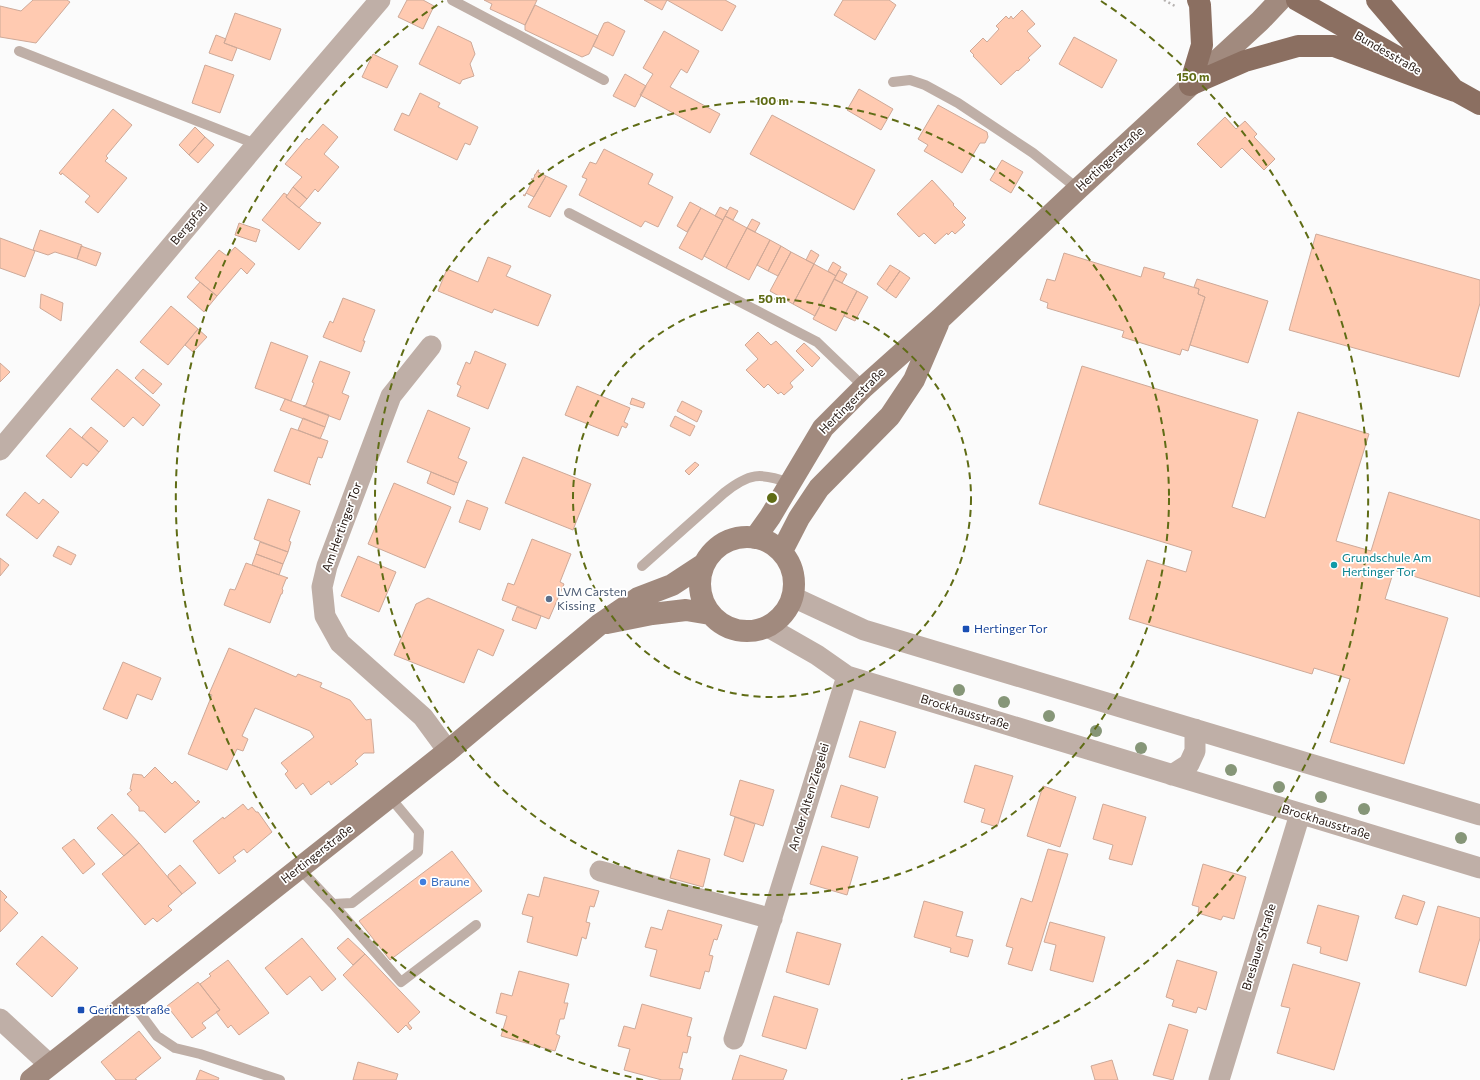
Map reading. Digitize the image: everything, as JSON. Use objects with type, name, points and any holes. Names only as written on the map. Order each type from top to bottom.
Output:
[{"type":"main road","points":[[1190,86],[1202,45],[1200,5],[1198,0]]},
{"type":"main road","name":"Hertingerstraße","points":[[755,538],[770,517],[823,428],[864,387],[940,319],[1280,0]]},
{"type":"main road","name":"Bundesstraße","points":[[1297,0],[1480,104]]},
{"type":"main road","points":[[1377,0],[1455,91]]},
{"type":"main road","points":[[1190,86],[1245,61],[1298,46],[1334,46],[1455,91]]},
{"type":"main road","name":"Hertingerstraße","points":[[782,551],[799,518],[819,488],[890,416],[914,380],[940,319]]},
{"type":"main road","name":"Hertingerstraße","points":[[738,537],[755,538],[768,542],[782,551],[789,562],[794,578],[793,597],[789,607],[782,617],[768,627],[753,632],[737,631],[722,625],[710,614],[704,606],[699,580],[704,564],[712,552],[725,542],[738,537]]},
{"type":"main road","name":"Hertingerstraße","points":[[31,1080],[448,750],[600,624],[638,598],[672,584],[704,564]]},
{"type":"main road","name":"Hertingerstraße","points":[[600,624],[652,614],[686,610],[710,614]]},
{"type":"street","name":"Bergpfad","points":[[0,450],[256,144],[380,0]]},
{"type":"street","name":"Am Hertinger Tor","points":[[431,346],[391,396],[327,566],[322,586],[325,616],[340,643],[422,717],[448,750]]},
{"type":"street","points":[[793,597],[864,630],[1480,815]]},
{"type":"street","name":"Brockhausstraße","points":[[768,627],[817,655],[847,676],[1480,868]]},
{"type":"street","name":"An der Alten Ziegelei","points":[[734,1039],[847,676]]},
{"type":"street","points":[[1172,775],[1190,764],[1195,751],[1195,729]]},
{"type":"street","name":"Breslauer Straße","points":[[1219,1080],[1300,814]]},
{"type":"street","points":[[600,871],[772,919]]},
{"type":"street","points":[[0,1019],[50,1065]]},
{"type":"lane","points":[[452,0],[604,80]]},
{"type":"lane","points":[[19,52],[256,144]]},
{"type":"lane","points":[[893,82],[910,80],[925,85],[958,103],[1033,153],[1078,189]]},
{"type":"lane","points":[[569,213],[817,342],[864,387]]},
{"type":"lane","points":[[642,566],[737,482],[754,476],[771,476],[790,483]]},
{"type":"lane","points":[[333,904],[352,903],[418,852],[419,832],[390,796]]},
{"type":"lane","points":[[299,868],[333,904],[401,982],[476,925]]},
{"type":"lane","points":[[131,1001],[157,1036],[175,1048],[200,1054],[280,1080]]},
{"type":"building","points":[[33,0],[67,0],[70,2],[36,43],[0,37],[0,6],[21,11]]},
{"type":"building","points":[[407,0],[423,0],[434,6],[423,29],[398,17]]},
{"type":"building","points":[[484,0],[537,0],[525,25],[490,9],[492,4]]},
{"type":"building","points":[[644,0],[667,0],[662,10]]},
{"type":"building","points":[[667,0],[725,0],[736,6],[722,31]]},
{"type":"building","points":[[843,0],[889,0],[896,5],[875,40],[834,15]]},
{"type":"building","points":[[535,5],[598,36],[589,54],[582,57],[525,30],[525,25]]},
{"type":"building","points":[[1022,10],[1035,24],[1027,31],[1041,46],[1028,58],[1030,60],[1001,85],[970,51],[983,38],[987,42],[999,29],[996,26],[1006,16],[1009,19],[1011,16],[1013,19]]},
{"type":"building","points":[[235,13],[281,29],[270,60],[224,43]]},
{"type":"building","points":[[608,22],[625,31],[613,56],[593,46],[604,23]]},
{"type":"building","points":[[438,26],[471,42],[475,54],[470,64],[474,76],[462,80],[460,84],[419,64]]},
{"type":"building","points":[[664,31],[699,51],[687,73],[681,69],[670,87],[720,114],[710,133],[640,95],[653,74],[643,68]]},
{"type":"building","points":[[216,35],[226,39],[224,43],[237,48],[232,61],[209,53]]},
{"type":"building","points":[[1074,37],[1117,60],[1102,88],[1059,64]]},
{"type":"building","points":[[373,54],[398,66],[387,88],[362,77]]},
{"type":"building","points":[[205,65],[234,75],[220,113],[192,103]]},
{"type":"building","points":[[625,74],[646,86],[635,107],[613,96]]},
{"type":"building","points":[[859,89],[893,109],[881,130],[847,110]]},
{"type":"building","points":[[420,93],[440,103],[438,107],[478,127],[470,145],[465,143],[457,160],[394,130],[402,113],[409,116]]},
{"type":"building","points":[[938,105],[987,132],[988,137],[985,143],[980,143],[962,173],[924,151],[928,145],[918,139]]},
{"type":"building","points":[[113,109],[132,125],[106,156],[108,158],[105,161],[127,178],[98,213],[85,202],[90,196],[62,173],[61,175],[59,173]]},
{"type":"building","points":[[772,115],[875,170],[854,210],[750,154]]},
{"type":"building","points":[[1225,117],[1236,129],[1245,121],[1257,134],[1254,137],[1275,159],[1264,170],[1242,148],[1221,168],[1197,144]]},
{"type":"building","points":[[323,124],[338,137],[324,154],[339,167],[318,192],[315,189],[307,199],[293,187],[302,177],[285,164],[307,138],[309,140]]},
{"type":"building","points":[[195,127],[205,137],[189,155],[179,145]]},
{"type":"building","points":[[205,137],[214,145],[198,163],[189,155]]},
{"type":"building","points":[[604,149],[653,174],[648,184],[673,197],[658,227],[645,221],[641,227],[579,195],[587,179],[582,177],[590,162],[596,164]]},
{"type":"building","points":[[1002,160],[1023,172],[1011,193],[990,180]]},
{"type":"building","points":[[539,170],[538,172],[546,176],[534,197],[526,193],[533,180],[531,179],[533,179],[535,176],[534,175]]},
{"type":"building","points":[[546,176],[567,186],[550,217],[528,207]]},
{"type":"building","points":[[932,180],[966,218],[962,222],[965,225],[955,234],[952,231],[948,235],[947,233],[935,244],[924,233],[919,237],[897,214]]},
{"type":"building","points":[[293,187],[307,199],[299,208],[286,197]]},
{"type":"building","points":[[284,193],[287,195],[286,197],[318,223],[321,223],[299,250],[262,220]]},
{"type":"building","points":[[690,202],[701,208],[687,232],[677,226]]},
{"type":"building","points":[[720,207],[728,211],[723,220],[715,216]]},
{"type":"building","points":[[730,207],[738,211],[733,220],[725,216]]},
{"type":"building","points":[[701,208],[723,220],[702,260],[679,248]]},
{"type":"building","points":[[725,216],[747,228],[726,268],[704,256]]},
{"type":"building","points":[[752,219],[760,223],[755,232],[747,228]]},
{"type":"building","points":[[239,223],[260,230],[256,242],[235,235]]},
{"type":"building","points":[[747,228],[770,240],[749,280],[726,268]]},
{"type":"building","points":[[40,230],[82,245],[77,259],[55,252],[48,255],[33,250]]},
{"type":"building","points":[[1316,234],[1480,280],[1480,303],[1459,377],[1289,330]]},
{"type":"building","points":[[0,238],[35,251],[25,277],[0,268]]},
{"type":"building","points":[[770,240],[781,246],[768,271],[757,265]]},
{"type":"building","points":[[81,246],[101,253],[96,266],[77,259]]},
{"type":"building","points":[[781,246],[791,252],[778,276],[768,271]]},
{"type":"building","points":[[235,247],[255,264],[247,274],[241,268],[217,296],[195,278],[219,250],[227,256]]},
{"type":"building","points":[[811,250],[819,255],[814,264],[806,260]]},
{"type":"building","points":[[791,252],[814,264],[793,304],[770,291]]},
{"type":"building","points":[[1064,253],[1141,277],[1144,267],[1165,273],[1163,278],[1199,289],[1198,294],[1205,297],[1188,351],[1182,349],[1180,355],[1122,337],[1124,331],[1047,308],[1048,303],[1040,300],[1047,279],[1055,281]]},
{"type":"building","points":[[488,257],[511,266],[506,276],[551,295],[538,326],[494,309],[492,313],[438,291],[447,269],[478,282]]},
{"type":"building","points":[[833,262],[841,267],[836,276],[828,271]]},
{"type":"building","points":[[814,264],[836,276],[815,316],[793,304]]},
{"type":"building","points":[[890,265],[900,271],[886,291],[877,284]]},
{"type":"building","points":[[839,270],[847,274],[842,283],[834,279]]},
{"type":"building","points":[[900,271],[910,278],[896,298],[886,291]]},
{"type":"building","points":[[834,279],[857,291],[836,331],[813,319]]},
{"type":"building","points":[[1197,279],[1268,301],[1248,363],[1190,345],[1205,297],[1198,294],[1199,289],[1194,287]]},
{"type":"building","points":[[200,282],[217,296],[204,312],[187,297]]},
{"type":"building","points":[[857,291],[868,297],[855,321],[844,316]]},
{"type":"building","points":[[41,294],[63,303],[61,321],[40,308]]},
{"type":"building","points":[[343,298],[375,310],[363,341],[365,341],[361,352],[323,337],[330,321],[333,323]]},
{"type":"building","points":[[171,306],[198,329],[168,365],[140,342]]},
{"type":"building","points":[[198,329],[207,337],[193,352],[185,345]]},
{"type":"building","points":[[758,332],[771,345],[776,341],[804,370],[790,383],[793,387],[784,395],[781,392],[778,394],[768,384],[764,388],[746,370],[758,359],[745,345]]},
{"type":"building","points":[[271,342],[308,356],[291,401],[255,388]]},
{"type":"building","points":[[804,343],[820,358],[812,367],[796,351]]},
{"type":"building","points":[[475,351],[506,364],[488,409],[457,396],[461,386],[457,384],[466,362],[470,364]]},
{"type":"building","points":[[320,361],[350,372],[342,393],[349,396],[340,420],[303,406],[306,405],[314,383],[312,382]]},
{"type":"building","points":[[0,363],[10,372],[0,382]]},
{"type":"building","name":"Grundschule Am Hertinger Tor","points":[[1082,366],[1258,420],[1232,507],[1265,518],[1298,412],[1369,434],[1336,541],[1371,551],[1389,492],[1480,520],[1480,597],[1394,570],[1385,599],[1448,618],[1404,764],[1330,742],[1350,679],[1314,668],[1312,674],[1129,619],[1147,560],[1186,572],[1192,551],[1039,504]]},
{"type":"building","points":[[117,369],[160,405],[143,426],[133,417],[124,427],[91,399]]},
{"type":"building","points":[[143,369],[162,384],[153,394],[135,378]]},
{"type":"building","points":[[577,386],[630,408],[624,422],[628,424],[626,428],[622,426],[618,436],[565,415]]},
{"type":"building","points":[[632,398],[645,403],[643,408],[630,404]]},
{"type":"building","points":[[285,399],[329,415],[325,427],[280,410]]},
{"type":"building","points":[[682,401],[702,411],[697,422],[677,411]]},
{"type":"building","points":[[428,410],[470,428],[458,458],[467,462],[458,483],[407,462]]},
{"type":"building","points":[[675,416],[695,426],[690,436],[670,426]]},
{"type":"building","points":[[303,418],[325,427],[320,439],[298,430]]},
{"type":"building","points":[[91,427],[108,441],[99,452],[82,437]]},
{"type":"building","points":[[70,428],[99,452],[87,466],[83,463],[71,478],[46,456]]},
{"type":"building","points":[[291,428],[328,441],[322,458],[318,457],[309,483],[311,485],[274,471]]},
{"type":"building","points":[[523,457],[591,484],[573,530],[505,503]]},
{"type":"building","points":[[695,462],[699,465],[689,475],[685,471]]},
{"type":"building","points":[[431,472],[458,483],[454,495],[427,483]]},
{"type":"building","points":[[394,483],[451,507],[425,568],[368,544]]},
{"type":"building","points":[[25,492],[39,504],[43,499],[59,512],[37,539],[6,515]]},
{"type":"building","points":[[268,499],[300,511],[289,541],[291,542],[288,552],[254,539]]},
{"type":"building","points":[[467,500],[488,508],[480,530],[459,522]]},
{"type":"building","points":[[532,539],[571,554],[560,582],[564,584],[549,619],[502,600],[508,583],[514,585]]},
{"type":"building","points":[[260,542],[288,552],[283,564],[256,554]]},
{"type":"building","points":[[58,546],[76,555],[71,565],[53,556]]},
{"type":"building","points":[[256,554],[283,564],[279,575],[252,565]]},
{"type":"building","points":[[358,556],[396,572],[379,612],[341,596]]},
{"type":"building","points":[[0,558],[9,565],[0,576]]},
{"type":"building","points":[[246,563],[288,578],[286,579],[282,589],[282,594],[270,623],[224,605],[230,589],[235,590]]},
{"type":"building","points":[[428,598],[504,630],[493,656],[478,649],[464,683],[394,655],[416,604]]},
{"type":"building","points":[[517,607],[541,616],[536,629],[512,620]]},
{"type":"building","points":[[229,648],[296,677],[298,674],[322,683],[320,687],[350,700],[366,720],[371,719],[374,753],[364,753],[355,761],[358,764],[331,785],[329,781],[311,795],[303,783],[296,789],[285,774],[288,771],[281,763],[314,737],[310,731],[255,708],[242,736],[248,739],[243,751],[237,749],[227,770],[188,754],[212,695],[209,694]]},
{"type":"building","points":[[123,662],[161,678],[152,700],[137,694],[127,719],[103,709]]},
{"type":"building","points":[[860,721],[896,732],[885,768],[849,757]]},
{"type":"building","points":[[975,765],[1013,776],[997,827],[981,822],[985,809],[964,802]]},
{"type":"building","points":[[155,767],[172,784],[175,781],[196,803],[198,800],[200,802],[165,833],[144,811],[139,811],[139,807],[127,794],[132,790],[130,789],[133,774],[142,775],[144,778]]},
{"type":"building","points":[[740,780],[774,790],[763,826],[730,815]]},
{"type":"building","points":[[841,785],[878,797],[869,828],[831,817]]},
{"type":"building","points":[[1043,786],[1076,797],[1060,847],[1027,836]]},
{"type":"building","points":[[243,804],[248,810],[252,807],[256,812],[258,812],[272,832],[247,853],[244,849],[233,857],[236,861],[219,874],[193,841],[223,817],[224,819]]},
{"type":"building","points":[[1103,804],[1146,817],[1132,865],[1109,859],[1113,845],[1093,839]]},
{"type":"building","points":[[112,814],[139,843],[124,856],[97,828]]},
{"type":"building","points":[[735,817],[755,824],[743,862],[724,855]]},
{"type":"building","points":[[74,839],[95,864],[83,874],[62,848]]},
{"type":"building","points":[[139,843],[182,894],[168,906],[172,910],[157,922],[153,918],[145,925],[102,874]]},
{"type":"building","points":[[822,846],[858,857],[847,895],[810,884]]},
{"type":"building","points":[[1048,849],[1068,854],[1032,971],[1008,964],[1013,948],[1006,946],[1021,898],[1032,902]]},
{"type":"building","points":[[678,850],[710,859],[703,887],[670,878]]},
{"type":"building","points":[[452,851],[482,891],[390,960],[359,921]]},
{"type":"building","points":[[1203,864],[1246,877],[1234,919],[1223,916],[1221,920],[1198,913],[1199,907],[1192,905]]},
{"type":"building","points":[[180,865],[196,883],[182,894],[168,877],[168,875]]},
{"type":"building","points":[[544,877],[599,891],[594,907],[590,906],[586,922],[590,923],[586,939],[582,937],[577,956],[527,942],[533,917],[522,914],[528,894],[539,897]]},
{"type":"building","points":[[0,890],[7,897],[4,900],[18,913],[0,932]]},
{"type":"building","points":[[1403,895],[1425,902],[1417,925],[1395,918]]},
{"type":"building","points":[[924,901],[963,912],[956,936],[973,940],[968,957],[950,952],[951,948],[914,937]]},
{"type":"building","points":[[1318,905],[1359,916],[1347,961],[1320,953],[1321,947],[1307,943]]},
{"type":"building","points":[[1438,906],[1480,918],[1480,938],[1466,986],[1419,972]]},
{"type":"building","points":[[668,910],[722,925],[717,940],[714,939],[709,955],[713,956],[709,972],[705,971],[700,989],[650,976],[657,950],[645,947],[651,927],[662,930]]},
{"type":"building","points":[[1050,922],[1105,937],[1093,982],[1050,970],[1056,945],[1044,942]]},
{"type":"building","points":[[797,932],[841,944],[829,985],[786,972]]},
{"type":"building","points":[[42,936],[78,968],[52,997],[16,964]]},
{"type":"building","points":[[302,938],[336,979],[322,991],[310,976],[287,995],[265,968]]},
{"type":"building","points":[[348,938],[365,954],[353,965],[337,948]]},
{"type":"building","points":[[365,954],[420,1012],[408,1023],[412,1028],[410,1030],[406,1025],[398,1033],[343,975]]},
{"type":"building","points":[[228,960],[269,1013],[239,1035],[231,1025],[228,1028],[216,1012],[220,1010],[200,984],[211,976],[209,974]]},
{"type":"building","points":[[1177,960],[1217,972],[1206,1010],[1198,1007],[1196,1013],[1172,1006],[1174,1000],[1166,997]]},
{"type":"building","points":[[1293,964],[1360,983],[1334,1070],[1277,1053],[1290,1008],[1281,1006]]},
{"type":"building","points":[[519,971],[569,984],[564,1003],[568,1003],[564,1019],[560,1019],[556,1034],[560,1036],[555,1051],[501,1036],[507,1016],[496,1013],[501,993],[512,996]]},
{"type":"building","points":[[198,982],[220,1010],[202,1023],[206,1028],[192,1038],[167,1006]]},
{"type":"building","points":[[774,996],[818,1009],[806,1049],[762,1036]]},
{"type":"building","points":[[642,1004],[692,1018],[687,1036],[691,1037],[687,1053],[683,1052],[679,1068],[683,1069],[680,1080],[662,1080],[624,1070],[630,1049],[618,1046],[624,1026],[635,1029]]},
{"type":"building","points":[[1169,1024],[1188,1030],[1173,1080],[1153,1075]]},
{"type":"building","points":[[139,1031],[161,1058],[135,1079],[137,1080],[116,1080],[101,1062]]},
{"type":"building","points":[[740,1055],[787,1070],[783,1080],[732,1080]]},
{"type":"building","points":[[1112,1060],[1118,1080],[1095,1080],[1091,1066]]},
{"type":"building","points":[[358,1062],[398,1074],[396,1080],[353,1080]]},
{"type":"building","points":[[200,1070],[219,1078],[218,1080],[196,1080]]},
{"type":"place","name":"Grundschule Am Hertinger Tor","points":[[1334,565]]},
{"type":"place","name":"LVM Carsten Kissing","points":[[549,599]]},
{"type":"place","name":"Hertinger Tor","points":[[966,629]]},
{"type":"place","name":"Braune","points":[[423,882]]},
{"type":"place","name":"Gerichtsstraße","points":[[81,1010]]}]
